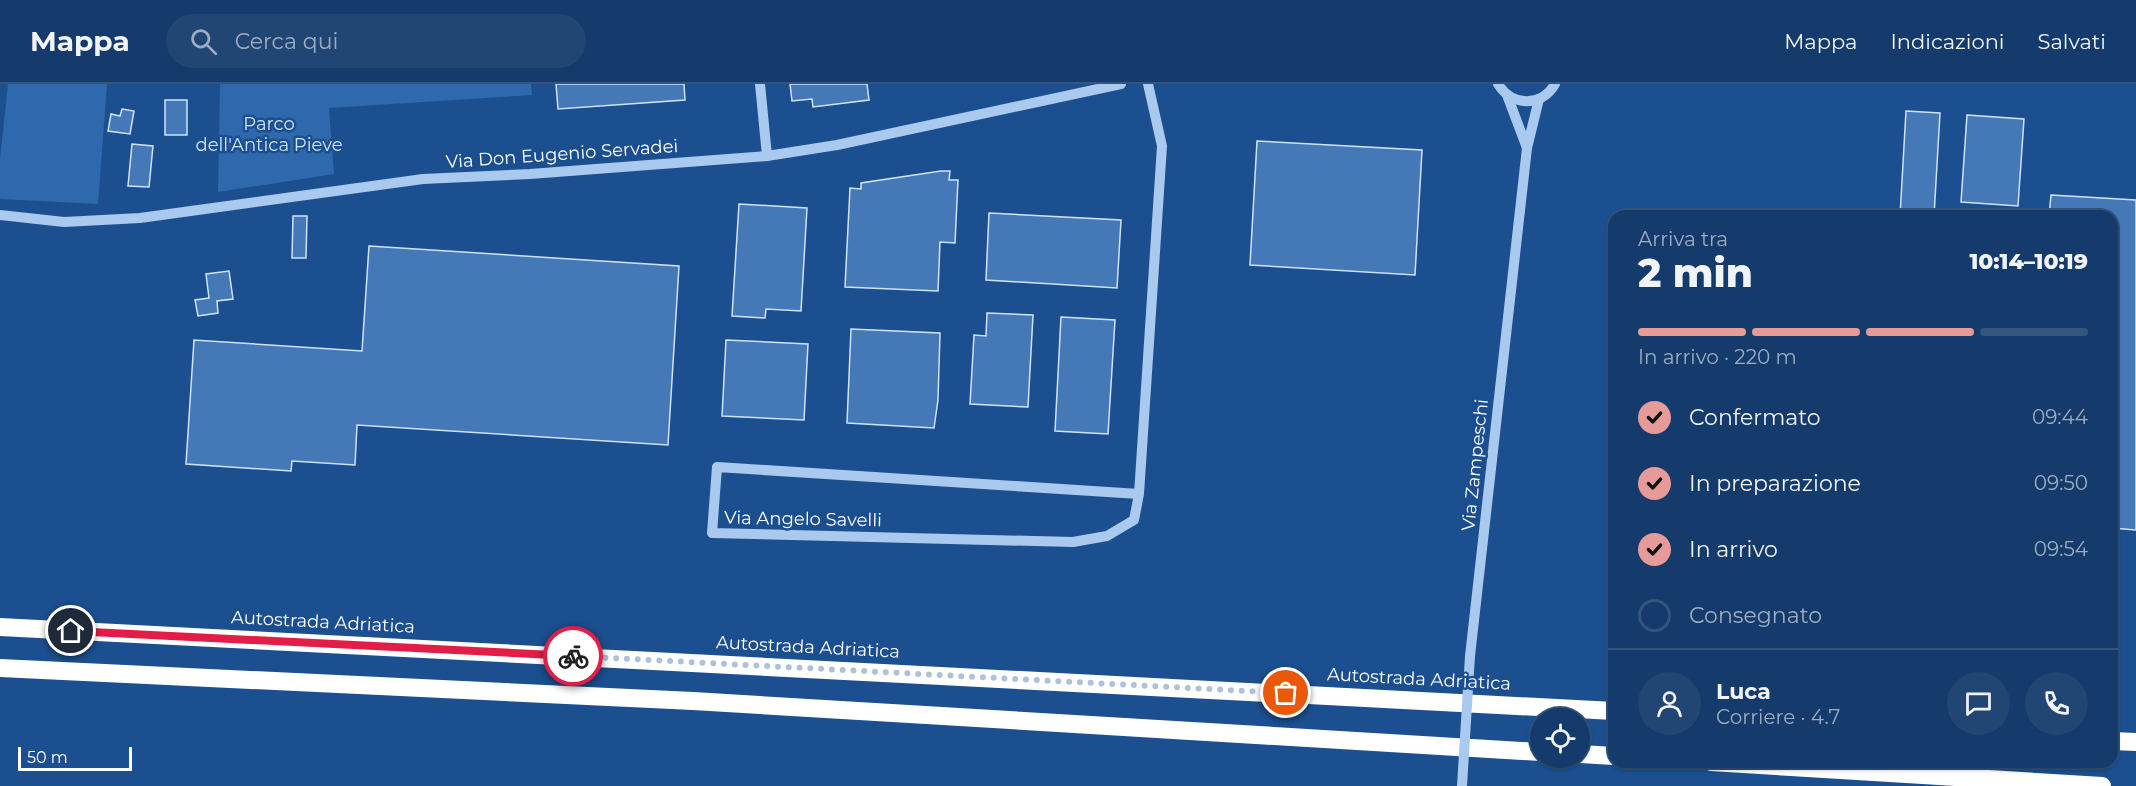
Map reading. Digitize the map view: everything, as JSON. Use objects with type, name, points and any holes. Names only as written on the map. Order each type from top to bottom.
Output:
[{"type":"highway","name":"Autostrada Adriatica","points":[[0,627],[1608,711]]},
{"type":"highway","points":[[0,668],[693,701],[1530,751]]},
{"type":"highway","points":[[2118,741],[2136,742]]},
{"type":"highway","points":[[1590,755],[1608,756]]},
{"type":"highway","points":[[1809,768],[2102,786]]},
{"type":"street","points":[[760,84],[767,156]]},
{"type":"street","name":"Via Don Eugenio Servadei","points":[[0,215],[64,222],[110,220],[423,179],[530,174],[767,156],[837,145],[1121,84]]},
{"type":"street","name":"Via Angelo Savelli","points":[[1138,494],[717,467],[712,533],[1073,542],[1107,536],[1134,520],[1138,494],[1162,146],[1149,84]]},
{"type":"street","points":[[1500,88],[1523,102],[1539,99],[1548,94],[1555,84]]},
{"type":"street","name":"Via Zampeschi","points":[[1500,88],[1527,148]]},
{"type":"street","name":"Via Zampeschi","points":[[1462,786],[1470,656],[1527,148],[1539,99]]},
{"type":"green space","points":[[8,84],[107,84],[98,204],[0,199],[0,159]]},
{"type":"green space","name":"Parco dell'Antica Pieve","points":[[220,84],[531,84],[532,95],[329,108],[334,174],[218,192]]},
{"type":"building","points":[[556,84],[684,84],[685,100],[558,109]]},
{"type":"building","points":[[790,84],[867,84],[869,100],[813,107],[812,99],[792,101]]},
{"type":"building","points":[[165,100],[187,100],[187,135],[165,135]]},
{"type":"building","points":[[122,109],[134,111],[130,134],[108,131],[111,114],[120,116]]},
{"type":"building","points":[[1906,111],[1940,113],[1934,210],[1900,210]]},
{"type":"building","points":[[1967,115],[2024,119],[2018,206],[1961,202]]},
{"type":"building","points":[[1257,141],[1422,150],[1415,275],[1250,265]]},
{"type":"building","points":[[132,144],[153,146],[149,187],[128,186]]},
{"type":"building","points":[[950,171],[949,180],[958,180],[955,243],[940,242],[938,291],[845,287],[850,188],[861,189],[861,183]]},
{"type":"building","points":[[2051,195],[2136,200],[2136,530],[2118,528],[2118,210],[2050,210]]},
{"type":"building","points":[[739,204],[807,208],[801,311],[766,309],[765,318],[732,316]]},
{"type":"building","points":[[989,213],[1121,220],[1117,288],[986,280]]},
{"type":"building","points":[[293,216],[307,216],[306,258],[292,258]]},
{"type":"building","points":[[369,246],[679,266],[668,445],[357,425],[355,465],[292,461],[291,471],[186,464],[194,340],[362,351]]},
{"type":"building","points":[[229,271],[233,299],[217,301],[218,313],[198,316],[195,300],[209,298],[206,274]]},
{"type":"building","points":[[987,313],[1033,315],[1028,407],[970,404],[974,335],[986,336]]},
{"type":"building","points":[[1061,317],[1115,320],[1108,434],[1055,431]]},
{"type":"building","points":[[851,329],[940,333],[938,400],[934,428],[847,423]]},
{"type":"building","points":[[726,340],[808,344],[804,420],[722,416]]},
{"type":"way so far","points":[[573,656],[1286,693]]},
{"type":"route","points":[[71,631],[573,656]]}]
